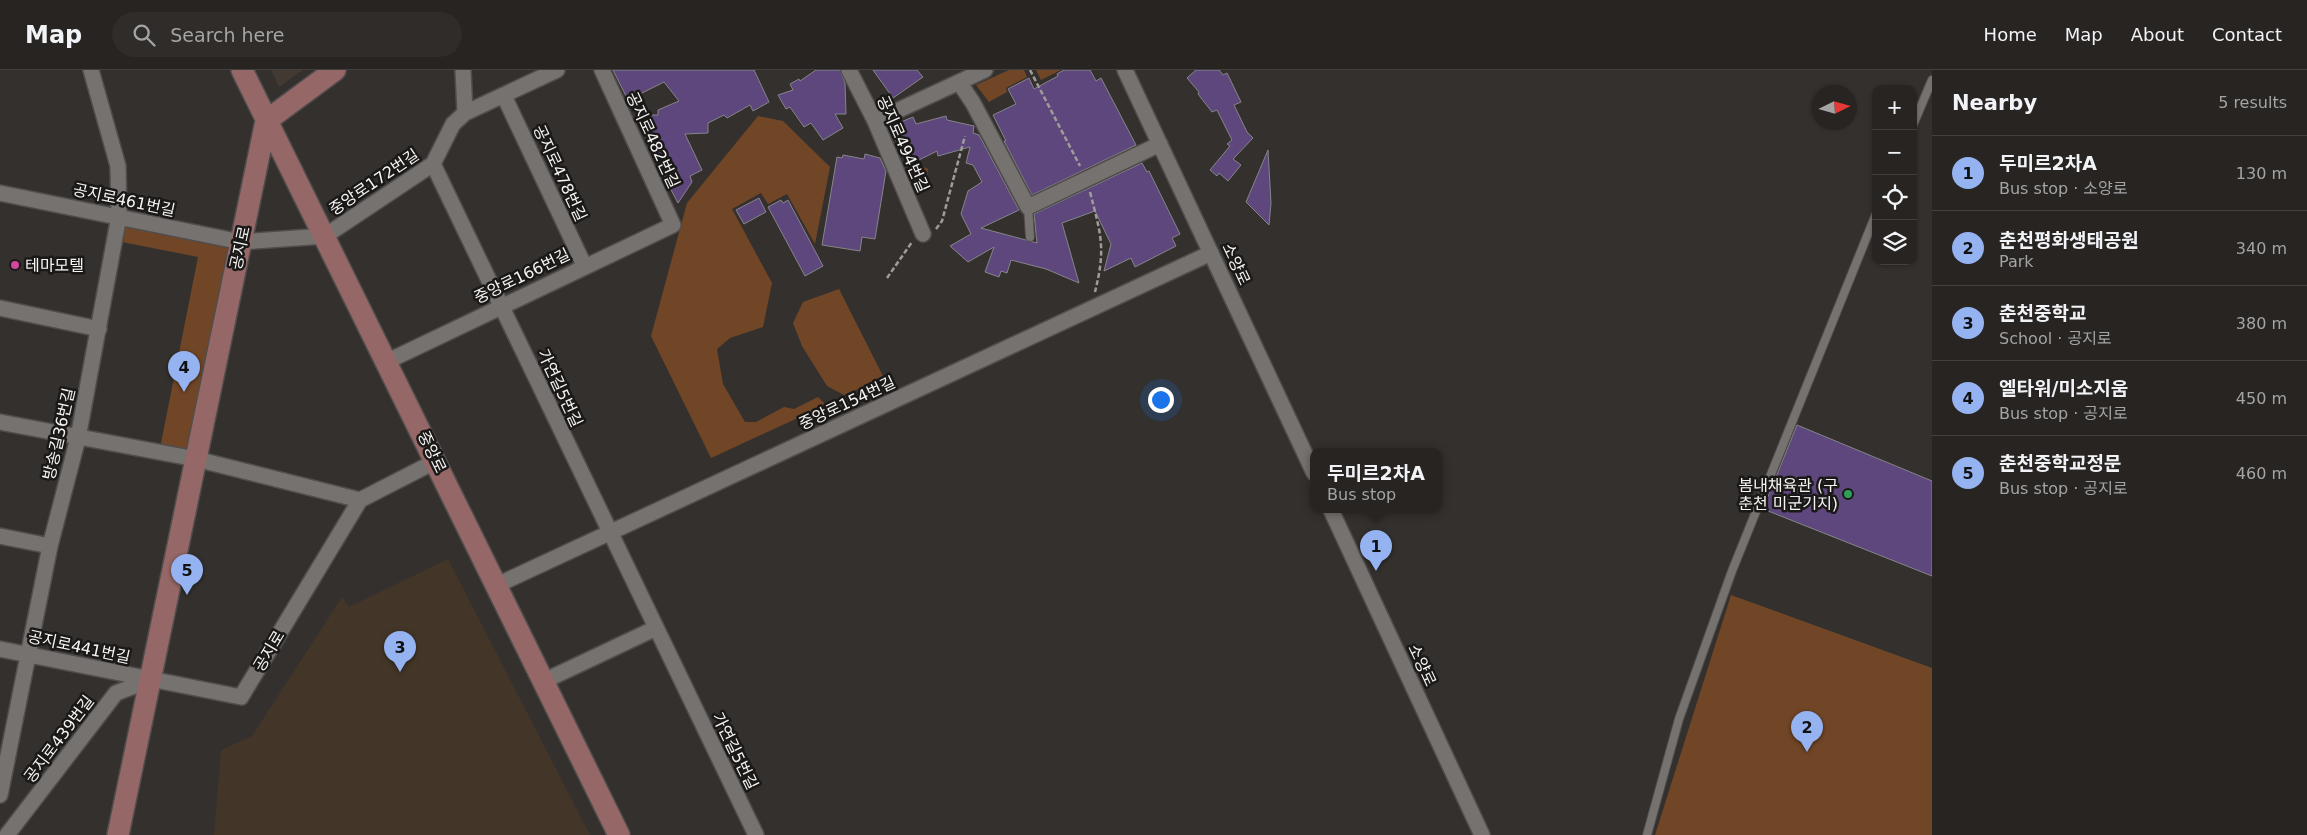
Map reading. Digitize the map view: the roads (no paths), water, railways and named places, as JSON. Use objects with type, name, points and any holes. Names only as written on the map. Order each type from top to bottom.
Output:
[{"type":"street","name":"방송길36번길","points":[[0,795],[4,760],[29,654],[50,546],[78,438],[119,216],[118,166],[91,70]]},
{"type":"street","name":"중앙로","points":[[242,70],[388,361],[620,835]]},
{"type":"street","points":[[266,121],[335,70]]},
{"type":"street","points":[[463,70],[465,113]]},
{"type":"street","name":"중앙로172번길","points":[[325,236],[433,164],[453,124],[465,113],[557,70]]},
{"type":"street","name":"공지로482번길","points":[[602,70],[673,224]]},
{"type":"street","name":"공지로494번길","points":[[850,70],[875,121],[924,234]]},
{"type":"street","points":[[875,121],[985,70]]},
{"type":"street","name":"소양로","points":[[1125,70],[1310,464]]},
{"type":"street","points":[[959,82],[973,103],[1028,206],[1160,144]]},
{"type":"street","name":"공지로478번길","points":[[504,96],[584,265]]},
{"type":"street","name":"공지로","points":[[118,835],[266,121]]},
{"type":"street","name":"가연길5번길","points":[[433,164],[756,835]]},
{"type":"street","name":"공지로461번길","points":[[0,193],[241,242],[325,236]]},
{"type":"street","name":"중앙로166번길","points":[[388,361],[584,265],[673,224]]},
{"type":"street","name":"중앙로154번길","points":[[497,585],[1211,253]]},
{"type":"street","points":[[0,308],[99,329]]},
{"type":"street","points":[[0,422],[196,459],[360,500],[436,460]]},
{"type":"street","name":"공지로","points":[[150,680],[241,697],[360,500]]},
{"type":"street","name":"소양로","points":[[1332,513],[1482,835]]},
{"type":"street","points":[[0,536],[50,546]]},
{"type":"street","points":[[544,681],[656,628]]},
{"type":"street","name":"공지로441번길","points":[[0,649],[150,680]]},
{"type":"street","name":"공지로439번길","points":[[7,835],[116,693],[150,680]]},
{"type":"lane","points":[[1917,116],[1932,80]]},
{"type":"lane","points":[[1028,206],[1030,237]]},
{"type":"lane","points":[[1647,835],[1679,719],[1732,571],[1874,220]]},
{"type":"place","name":"테마모텔","points":[[15,265]]},
{"type":"place","name":"엘타워/미소지움","points":[[184,392]]},
{"type":"place","name":"봄내채육관 (구 춘천 미군기지)","points":[[1848,494]]},
{"type":"place","name":"두미르2차A","points":[[1376,571]]},
{"type":"place","name":"춘천중학교정문","points":[[187,595]]},
{"type":"place","name":"춘천중학교","points":[[400,672]]},
{"type":"place","name":"춘천평화생태공원","points":[[1807,752]]}]
